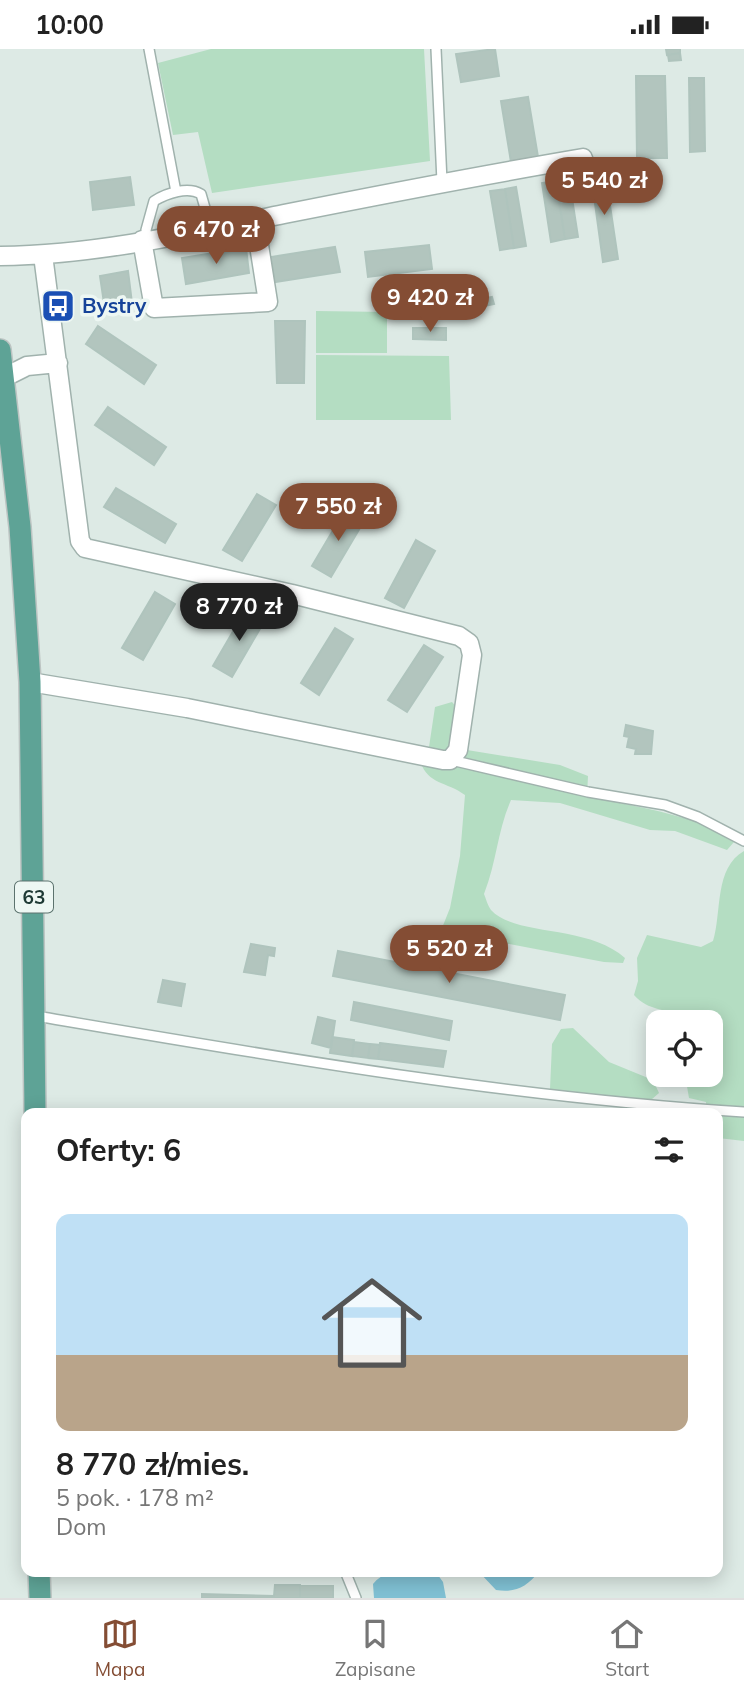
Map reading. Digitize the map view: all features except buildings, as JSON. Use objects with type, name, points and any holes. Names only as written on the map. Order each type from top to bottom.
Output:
[{"type":"main road","name":"63","points":[[0,350],[20,527],[30,682],[35,1108]]},
{"type":"main road","points":[[39,1577],[40,1598]]},
{"type":"street","points":[[0,256],[43,255],[211,229],[442,182],[583,158]]},
{"type":"street","points":[[145,239],[154,307],[268,302],[255,220]]},
{"type":"street","points":[[30,682],[187,708],[450,760],[458,750],[472,655],[469,643],[459,636],[292,594],[85,548],[80,541],[43,255]]},
{"type":"street","points":[[4,378],[27,366],[58,363]]},
{"type":"lane","points":[[149,49],[176,192]]},
{"type":"lane","points":[[436,49],[442,182]]},
{"type":"lane","points":[[145,239],[154,201],[176,192],[194,190],[201,194],[211,229]]},
{"type":"lane","points":[[450,760],[588,792],[665,805],[698,817],[744,841]]},
{"type":"lane","points":[[36,1016],[466,1086],[580,1100],[689,1108]]},
{"type":"lane","points":[[723,1110],[744,1112]]},
{"type":"lane","points":[[347,1577],[356,1598]]},
{"type":"green space","points":[[211,49],[424,49],[430,161],[212,193],[198,132],[173,135],[158,63]]},
{"type":"green space","points":[[316,311],[387,312],[387,353],[316,353]]},
{"type":"green space","points":[[316,355],[449,356],[451,420],[316,420]]},
{"type":"green space","points":[[452,702],[460,711],[455,736],[467,750],[560,765],[588,776],[587,797],[687,819],[723,833],[734,842],[727,850],[675,831],[650,830],[560,803],[511,800],[484,894],[491,910],[517,924],[592,940],[625,958],[623,963],[604,962],[446,932],[442,928],[450,908],[460,856],[465,795],[432,778],[420,760],[429,747],[435,707]]},
{"type":"green space","points":[[744,851],[744,1141],[723,1139],[723,1108],[706,1108],[706,1102],[689,1098],[687,1087],[723,1087],[723,1010],[663,1010],[647,1005],[634,995],[638,981],[637,958],[647,935],[701,947],[713,941],[723,879],[728,868]]},
{"type":"green space","points":[[573,1028],[609,1062],[646,1077],[646,1087],[656,1087],[659,1093],[651,1100],[582,1096],[550,1089],[552,1044],[561,1029]]},
{"type":"water","points":[[439,1577],[446,1598],[374,1598],[373,1584],[379,1578]]},
{"type":"water","points":[[484,1577],[534,1577],[520,1588],[496,1590]]},
{"type":"place","name":"Bystry","points":[[58,306]]}]
